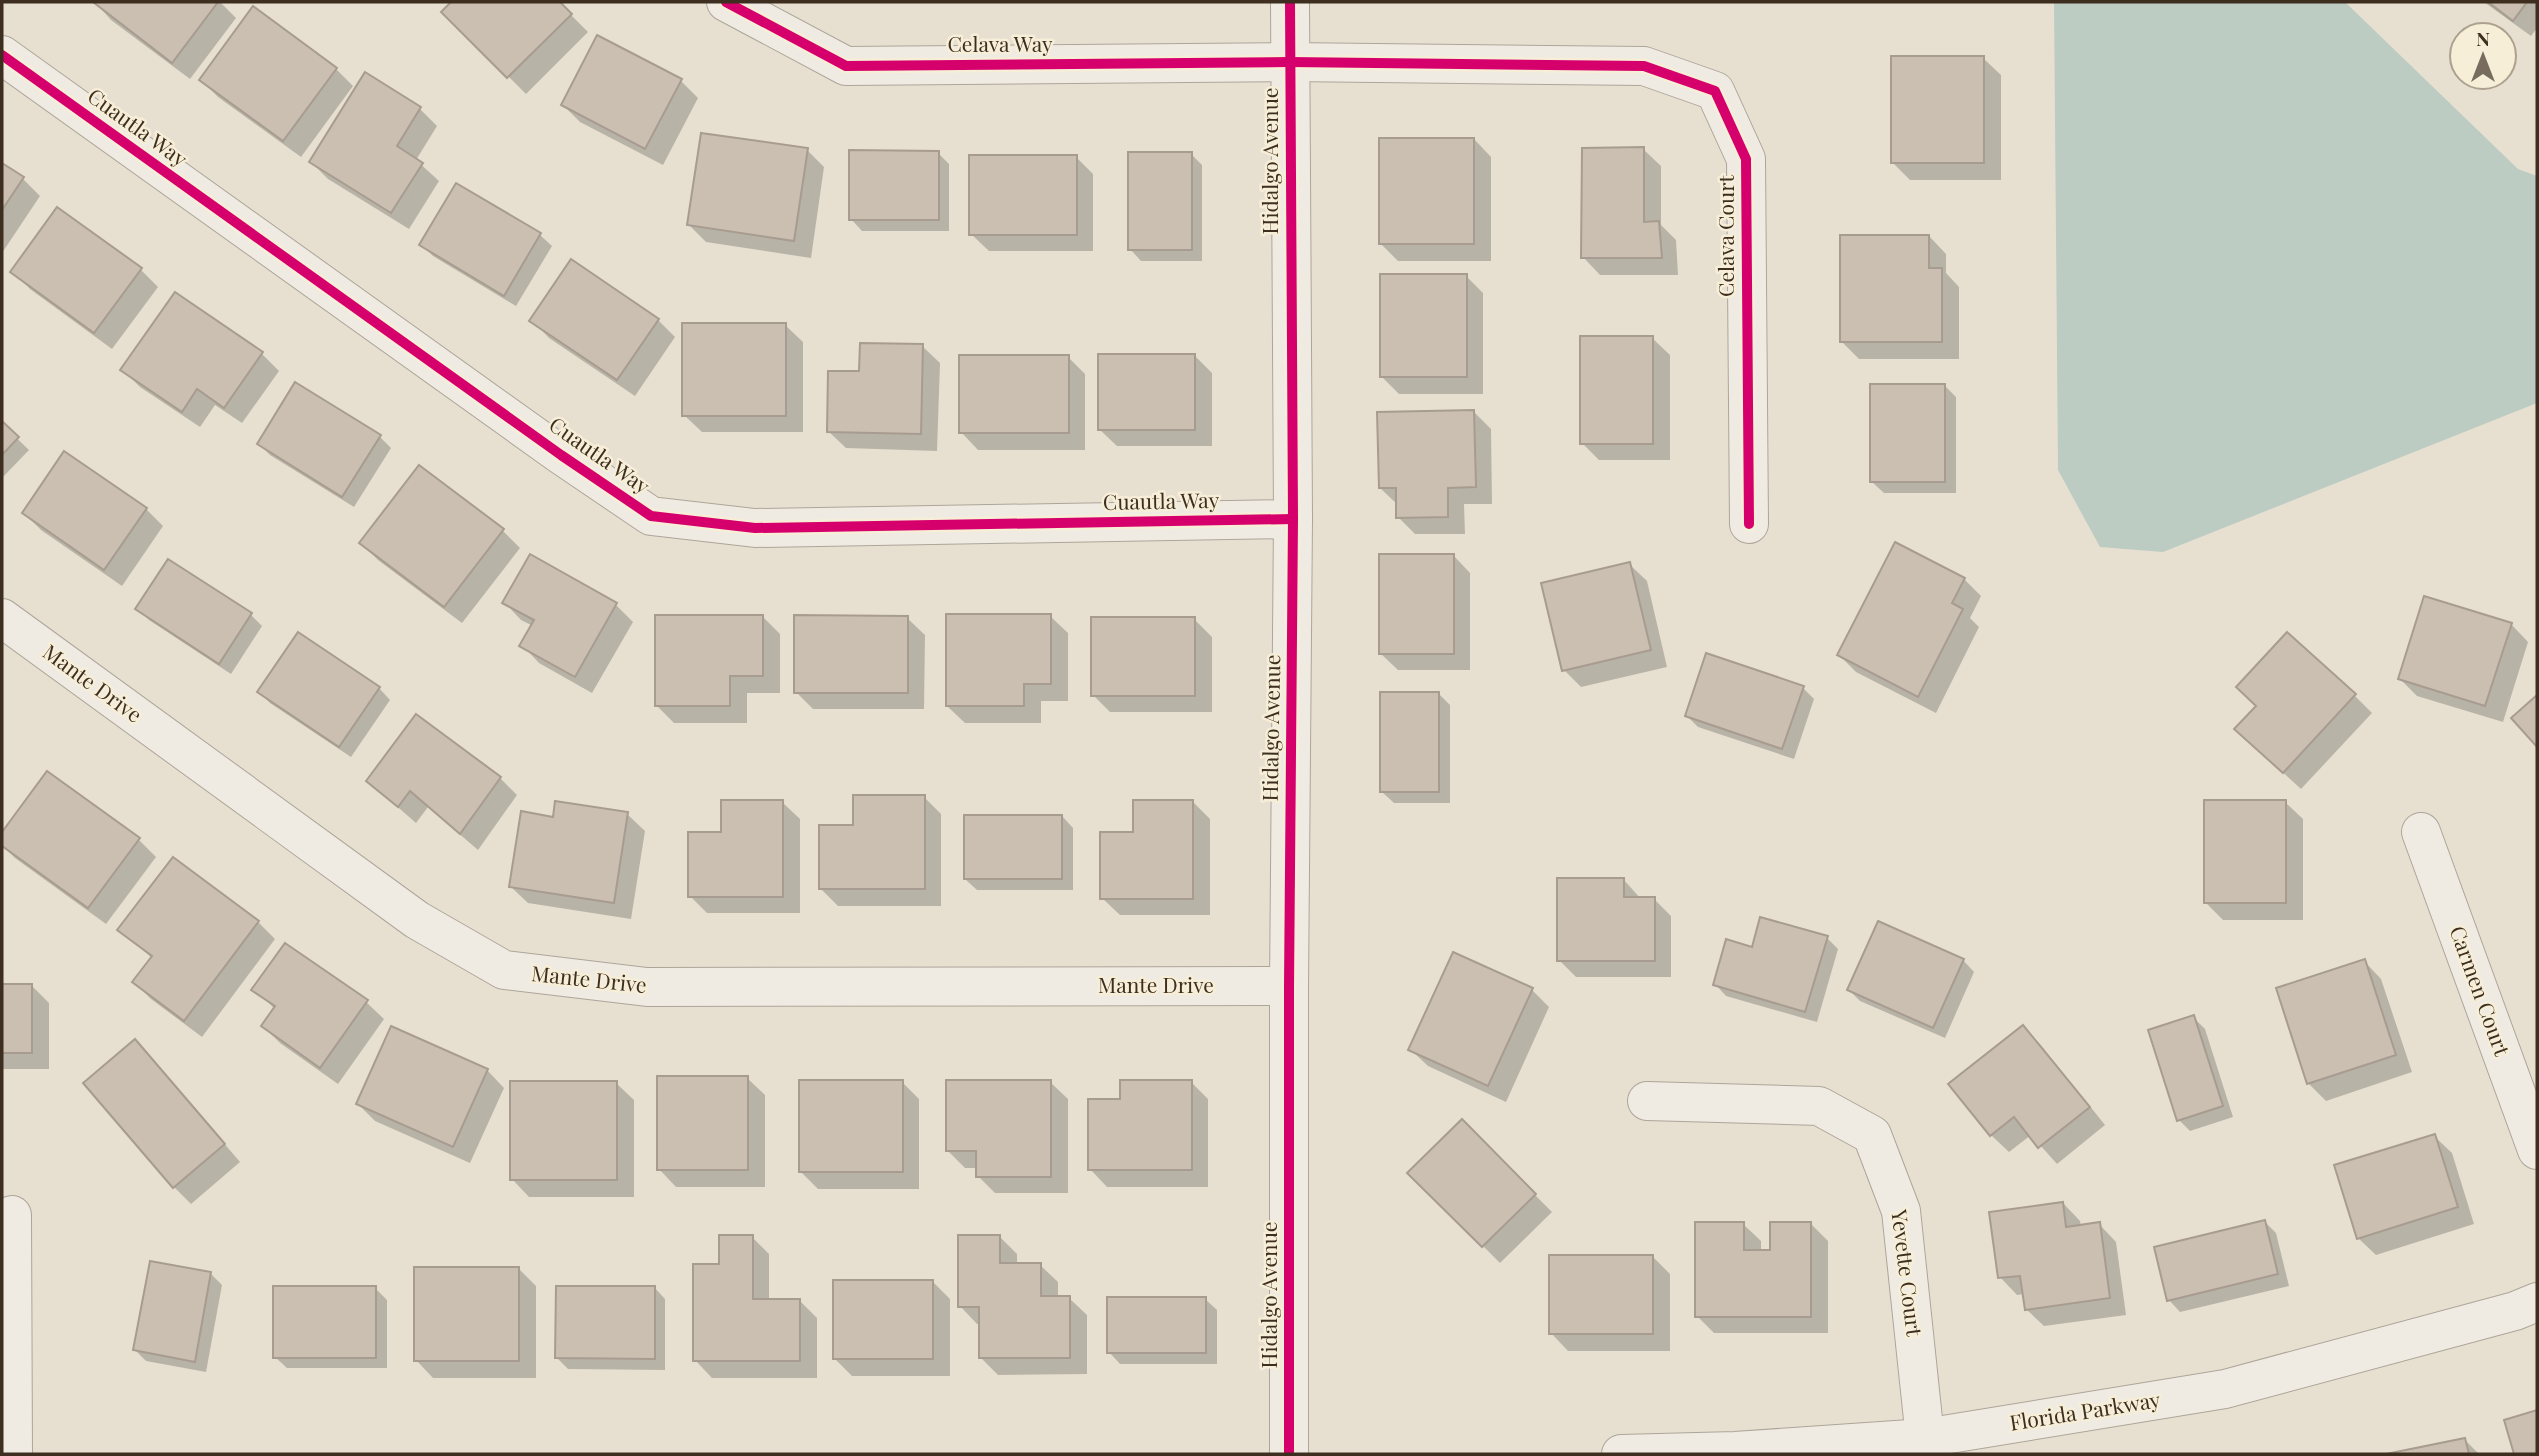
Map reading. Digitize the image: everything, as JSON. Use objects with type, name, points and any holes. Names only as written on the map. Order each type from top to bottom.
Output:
[{"type":"street","name":"Celava Way","points":[[726,2],[846,66],[1289,62]]},
{"type":"street","name":"Hidalgo Avenue","points":[[1289,1454],[1293,519],[1290,2]]},
{"type":"street","name":"Cuautla Way","points":[[2,55],[561,455],[651,516],[755,528],[1293,519]]},
{"type":"street","name":"Celava Court","points":[[1289,62],[1644,66],[1715,91],[1746,159],[1749,524]]},
{"type":"street","name":"Mante Drive","points":[[2,618],[417,920],[505,970],[647,987],[1289,986]]},
{"type":"street","name":"Carmen Court","points":[[2421,832],[2537,1150]]},
{"type":"street","name":"Yevette Court","points":[[1647,1101],[1819,1106],[1872,1135],[1901,1211],[1925,1438]]},
{"type":"street","points":[[12,1215],[13,1454]]},
{"type":"street","name":"Florida Parkway","points":[[1620,1454],[1735,1451],[1925,1438],[2225,1389],[2515,1311],[2537,1302]]},
{"type":"shaded area","points":[[2054,2],[2345,2],[2518,169],[2537,176],[2537,403],[2163,552],[2100,547],[2058,470]]},
{"type":"building","points":[[93,2],[218,2],[172,63]]},
{"type":"building","points":[[451,2],[560,2],[572,14],[507,78],[441,12]]},
{"type":"building","points":[[2488,2],[2527,2],[2513,21]]},
{"type":"building","points":[[253,6],[337,68],[283,141],[199,80]]},
{"type":"building","points":[[597,35],[682,79],[645,149],[561,105]]},
{"type":"building","points":[[1891,56],[1984,56],[1984,163],[1891,163]]},
{"type":"building","points":[[365,72],[421,107],[397,146],[423,163],[391,213],[309,162]]},
{"type":"building","points":[[701,133],[808,148],[794,241],[687,225]]},
{"type":"building","points":[[1379,138],[1474,138],[1474,244],[1379,244]]},
{"type":"building","points":[[1644,147],[1644,222],[1659,221],[1662,258],[1581,258],[1582,148]]},
{"type":"building","points":[[849,150],[939,151],[939,220],[849,220]]},
{"type":"building","points":[[1128,152],[1192,152],[1192,250],[1128,250]]},
{"type":"building","points":[[969,155],[1077,155],[1077,235],[969,235]]},
{"type":"building","points":[[2,163],[24,177],[2,210]]},
{"type":"building","points":[[456,183],[541,233],[504,296],[419,245]]},
{"type":"building","points":[[57,207],[142,268],[94,333],[10,272]]},
{"type":"building","points":[[1840,235],[1929,235],[1929,268],[1942,268],[1942,342],[1840,342]]},
{"type":"building","points":[[571,259],[659,319],[617,380],[529,321]]},
{"type":"building","points":[[1380,274],[1467,274],[1467,377],[1380,377]]},
{"type":"building","points":[[175,292],[263,352],[224,408],[197,389],[182,412],[120,370]]},
{"type":"building","points":[[682,323],[786,323],[786,416],[682,416]]},
{"type":"building","points":[[1580,336],[1653,336],[1653,444],[1580,444]]},
{"type":"building","points":[[860,343],[923,344],[921,434],[827,432],[828,371],[859,371]]},
{"type":"building","points":[[1098,354],[1195,354],[1195,430],[1098,430]]},
{"type":"building","points":[[959,355],[1069,355],[1069,433],[959,433]]},
{"type":"building","points":[[295,382],[381,435],[342,497],[257,444]]},
{"type":"building","points":[[1870,384],[1945,384],[1945,482],[1870,482]]},
{"type":"building","points":[[1474,410],[1476,487],[1448,488],[1448,517],[1396,518],[1396,488],[1379,488],[1377,412]]},
{"type":"building","points":[[2,421],[19,437],[2,455]]},
{"type":"building","points":[[64,451],[147,508],[104,570],[22,513]]},
{"type":"building","points":[[419,465],[504,529],[444,607],[359,543]]},
{"type":"building","points":[[1895,542],[1965,578],[1952,603],[1963,609],[1918,697],[1837,655]]},
{"type":"building","points":[[530,554],[617,603],[575,677],[519,646],[534,620],[502,603]]},
{"type":"building","points":[[1379,554],[1454,554],[1454,654],[1379,654]]},
{"type":"building","points":[[168,559],[252,613],[219,664],[135,609]]},
{"type":"building","points":[[1630,562],[1651,650],[1562,671],[1541,583]]},
{"type":"building","points":[[2424,596],[2512,623],[2485,706],[2398,679]]},
{"type":"building","points":[[946,614],[1051,614],[1051,684],[1024,684],[1024,706],[946,706]]},
{"type":"building","points":[[655,615],[763,615],[763,676],[730,676],[730,706],[655,706]]},
{"type":"building","points":[[794,615],[908,616],[908,693],[794,693]]},
{"type":"building","points":[[1091,617],[1195,617],[1195,696],[1091,696]]},
{"type":"building","points":[[298,632],[380,687],[339,747],[257,692]]},
{"type":"building","points":[[2287,632],[2356,694],[2283,773],[2234,729],[2256,706],[2236,687]]},
{"type":"building","points":[[1706,653],[1804,686],[1782,749],[1685,716]]},
{"type":"building","points":[[1380,692],[1439,692],[1439,792],[1380,792]]},
{"type":"building","points":[[2537,695],[2537,747],[2511,718]]},
{"type":"building","points":[[416,714],[501,777],[460,834],[410,791],[398,807],[366,781]]},
{"type":"building","points":[[47,771],[140,838],[88,908],[2,846],[2,832]]},
{"type":"building","points":[[853,795],[925,795],[925,889],[819,889],[819,825],[853,825]]},
{"type":"building","points":[[721,800],[783,800],[783,897],[688,897],[688,832],[721,832]]},
{"type":"building","points":[[1133,800],[1193,800],[1193,899],[1100,899],[1100,832],[1133,832]]},
{"type":"building","points":[[2204,800],[2286,800],[2286,903],[2204,903]]},
{"type":"building","points":[[555,801],[628,812],[614,903],[509,887],[521,811],[553,817]]},
{"type":"building","points":[[964,815],[1062,815],[1062,879],[964,879]]},
{"type":"building","points":[[173,857],[259,921],[184,1021],[132,982],[152,956],[117,930]]},
{"type":"building","points":[[1557,878],[1624,878],[1624,897],[1655,897],[1655,961],[1557,961]]},
{"type":"building","points":[[1760,917],[1828,936],[1805,1012],[1713,985],[1726,939],[1752,947]]},
{"type":"building","points":[[1878,921],[1964,959],[1933,1028],[1847,990]]},
{"type":"building","points":[[285,943],[368,1000],[320,1068],[261,1026],[275,1006],[251,990]]},
{"type":"building","points":[[1453,952],[1533,988],[1488,1086],[1408,1050]]},
{"type":"building","points":[[2365,959],[2396,1055],[2307,1084],[2276,988]]},
{"type":"building","points":[[2,984],[32,984],[32,1053],[2,1053]]},
{"type":"building","points":[[2194,1015],[2223,1106],[2177,1121],[2148,1030]]},
{"type":"building","points":[[2023,1025],[2090,1107],[2038,1148],[2014,1117],[1990,1136],[1948,1084]]},
{"type":"building","points":[[391,1026],[488,1069],[453,1147],[356,1104]]},
{"type":"building","points":[[135,1039],[225,1144],[173,1188],[83,1083]]},
{"type":"building","points":[[657,1076],[748,1076],[748,1170],[657,1170]]},
{"type":"building","points":[[799,1080],[903,1080],[903,1172],[799,1172]]},
{"type":"building","points":[[946,1080],[1051,1080],[1051,1177],[976,1177],[976,1151],[946,1151]]},
{"type":"building","points":[[1120,1080],[1192,1080],[1192,1170],[1088,1170],[1088,1099],[1120,1099]]},
{"type":"building","points":[[510,1081],[617,1081],[617,1180],[510,1180]]},
{"type":"building","points":[[1462,1119],[1536,1194],[1482,1247],[1407,1173]]},
{"type":"building","points":[[2435,1134],[2458,1207],[2357,1239],[2334,1165]]},
{"type":"building","points":[[2063,1202],[2066,1227],[2100,1222],[2110,1298],[2025,1310],[2020,1276],[1998,1278],[1989,1212]]},
{"type":"building","points":[[2265,1220],[2278,1274],[2167,1301],[2154,1247]]},
{"type":"building","points":[[1695,1222],[1744,1222],[1744,1250],[1770,1250],[1770,1222],[1811,1222],[1811,1317],[1695,1317]]},
{"type":"building","points":[[719,1235],[753,1235],[753,1299],[800,1299],[800,1361],[693,1361],[693,1264],[719,1264]]},
{"type":"building","points":[[958,1235],[1000,1235],[1000,1263],[1041,1263],[1041,1296],[1070,1296],[1070,1358],[979,1358],[979,1307],[958,1307]]},
{"type":"building","points":[[1549,1255],[1653,1255],[1653,1334],[1549,1334]]},
{"type":"building","points":[[150,1261],[211,1272],[195,1362],[133,1350]]},
{"type":"building","points":[[414,1267],[519,1267],[519,1361],[414,1361]]},
{"type":"building","points":[[833,1280],[933,1280],[933,1359],[833,1359]]},
{"type":"building","points":[[273,1286],[376,1286],[376,1358],[273,1358]]},
{"type":"building","points":[[556,1286],[655,1286],[655,1359],[555,1358]]},
{"type":"building","points":[[1107,1297],[1206,1297],[1206,1353],[1107,1353]]},
{"type":"building","points":[[2537,1410],[2537,1454],[2514,1454],[2504,1420]]},
{"type":"building","points":[[2465,1438],[2469,1454],[2386,1454]]},
{"type":"cycle path","points":[[726,2],[846,66],[1289,62],[1644,66],[1715,91],[1746,159],[1749,524]]},
{"type":"cycle path","points":[[1289,1454],[1293,519],[1290,2]]},
{"type":"cycle path","points":[[2,55],[561,455],[651,516],[755,528],[1293,519]]}]
